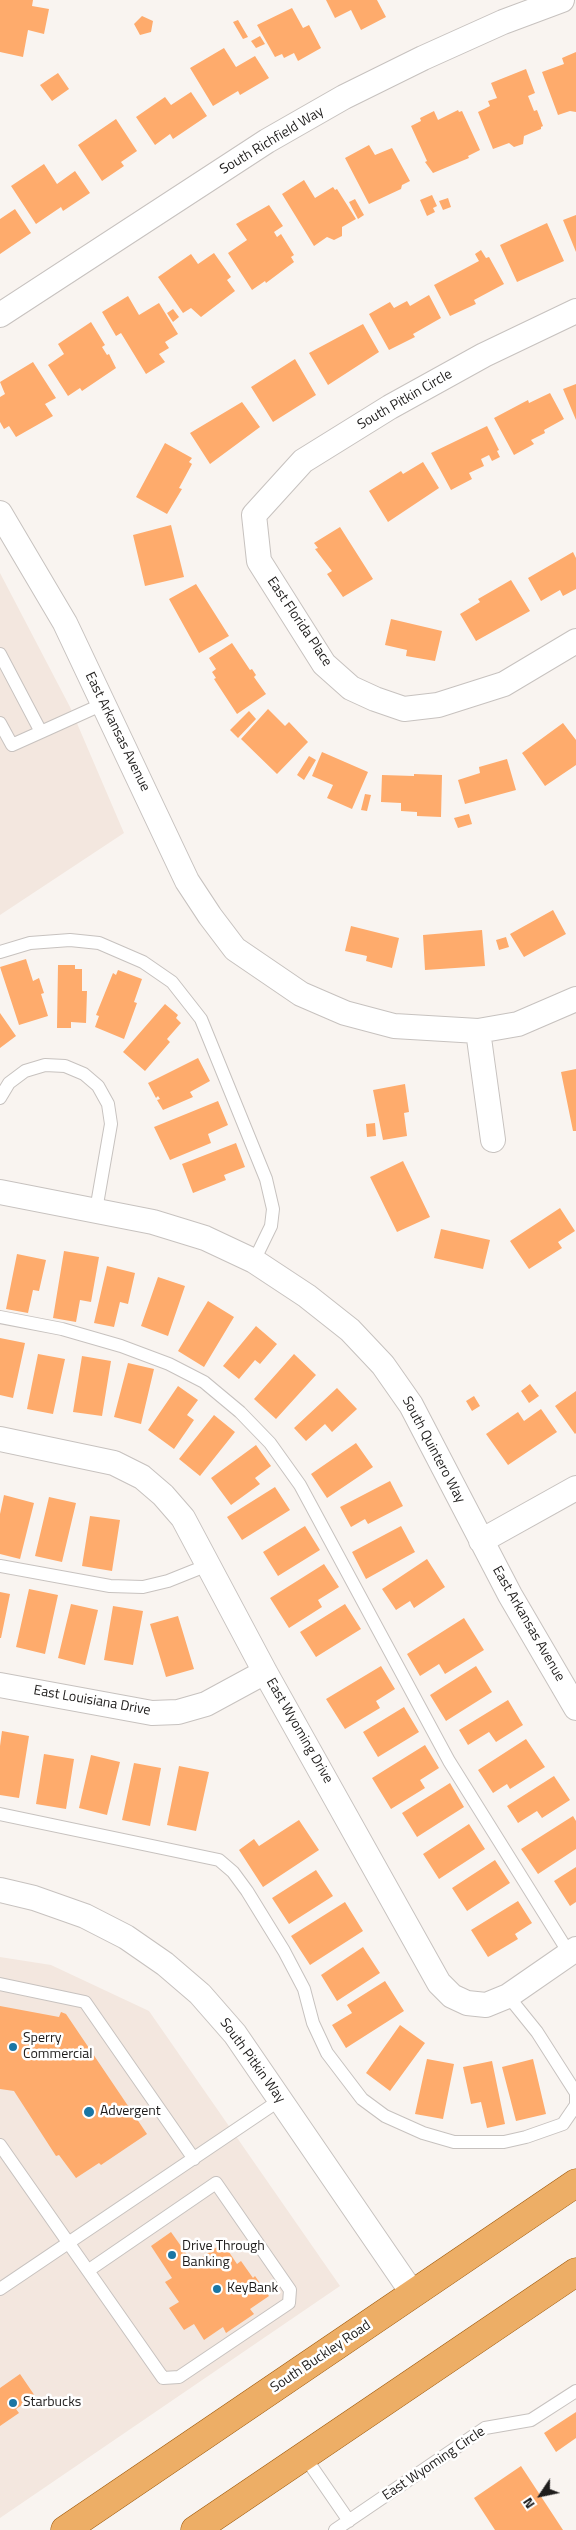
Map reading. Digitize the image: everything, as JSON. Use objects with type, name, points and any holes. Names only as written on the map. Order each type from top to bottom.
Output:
[{"type":"main road","name":"South Buckley Road","points":[[65,2530],[576,2183]]},
{"type":"main road","points":[[195,2530],[576,2272]]},
{"type":"street","name":"South Richfield Way","points":[[0,315],[267,141],[336,102],[423,58],[503,22],[562,0]]},
{"type":"street","name":"South Pitkin Circle","points":[[254,515],[304,461],[398,402],[484,355],[576,311]]},
{"type":"street","name":"East Florida Place","points":[[254,515],[259,561],[324,664],[351,688],[375,699],[404,710],[438,705],[504,684],[576,641]]},
{"type":"street","name":"East Arkansas Avenue","points":[[1,518],[65,623],[187,881],[235,949],[301,994],[345,1013],[394,1026],[478,1031],[518,1024],[576,999]]},
{"type":"street","points":[[478,1031],[493,1140]]},
{"type":"street","name":"South Quintero Way","points":[[0,1192],[153,1222],[205,1238],[254,1261],[317,1303],[350,1330],[383,1365],[411,1405],[481,1541]]},
{"type":"street","name":"East Wyoming Drive","points":[[0,1439],[88,1455],[114,1463],[142,1477],[164,1495],[183,1518],[265,1672],[439,1983],[452,1996],[467,2003],[486,2005],[508,1996],[572,1951]]},
{"type":"street","points":[[481,1541],[576,1488]]},
{"type":"street","name":"East Arkansas Avenue","points":[[481,1541],[576,1708]]},
{"type":"street","name":"East Louisiana Drive","points":[[0,1685],[152,1713],[161,1713],[178,1712],[206,1704],[265,1672]]},
{"type":"street","name":"South Pitkin Way","points":[[0,1890],[34,1898],[85,1916],[126,1937],[165,1964],[200,1994],[235,2034],[413,2294]]},
{"type":"lane","points":[[0,654],[41,732]]},
{"type":"lane","points":[[0,723],[12,745],[103,704]]},
{"type":"lane","points":[[0,952],[38,943],[70,940],[99,943],[143,962],[172,982],[201,1019],[266,1179],[273,1209],[271,1226],[254,1261]]},
{"type":"lane","points":[[0,1098],[9,1083],[25,1071],[45,1065],[65,1066],[84,1074],[98,1086],[108,1104],[111,1124],[96,1210]]},
{"type":"lane","points":[[0,1317],[62,1329],[121,1346],[168,1364],[204,1382],[240,1412],[270,1443],[300,1484],[449,1761],[572,1951]]},
{"type":"lane","points":[[0,1566],[110,1586],[144,1587],[168,1581],[208,1566]]},
{"type":"lane","points":[[0,1814],[219,1860],[233,1872],[247,1891],[284,1951],[304,1989],[313,2023],[327,2053],[362,2099],[385,2116],[423,2133],[454,2142],[504,2142],[526,2137],[563,2124],[576,2105],[576,2093],[537,2032],[508,1996]]},
{"type":"lane","points":[[0,1984],[85,2002],[194,2158]]},
{"type":"lane","points":[[0,2289],[280,2100]]},
{"type":"lane","points":[[0,2145],[70,2242],[89,2270],[163,2378],[180,2377],[289,2303],[290,2290],[216,2183],[89,2270]]},
{"type":"lane","name":"East Wyoming Circle","points":[[335,2530],[485,2428],[531,2420],[576,2391]]},
{"type":"lane","points":[[304,2457],[348,2521]]},
{"type":"shaded area","points":[[0,573],[70,707],[124,833],[0,915]]},
{"type":"shaded area","points":[[0,1957],[51,1965],[149,2011],[340,2286],[0,2518]]},
{"type":"building","points":[[0,0],[33,0],[32,6],[49,9],[44,34],[28,30],[23,57],[0,52]]},
{"type":"building","points":[[326,0],[377,0],[386,17],[361,30],[351,10],[335,18]]},
{"type":"building","points":[[292,8],[303,28],[309,25],[321,48],[298,61],[294,53],[284,58],[282,54],[275,57],[257,25]]},
{"type":"building","points":[[142,16],[153,21],[151,32],[140,35],[134,24]]},
{"type":"building","points":[[238,20],[248,37],[243,39],[233,22]]},
{"type":"building","points":[[260,36],[265,44],[256,48],[251,41]]},
{"type":"building","points":[[224,48],[236,67],[255,56],[269,78],[240,95],[238,91],[213,106],[190,68]]},
{"type":"building","points":[[576,52],[576,112],[570,111],[558,115],[542,72],[564,64],[562,58]]},
{"type":"building","points":[[526,69],[535,93],[528,96],[534,111],[537,110],[543,126],[541,129],[524,136],[523,144],[514,147],[509,143],[493,149],[478,112],[490,106],[488,101],[497,98],[491,83]]},
{"type":"building","points":[[58,73],[69,89],[52,101],[40,85]]},
{"type":"building","points":[[191,92],[207,116],[173,139],[170,134],[155,145],[136,117],[165,97],[171,105]]},
{"type":"building","points":[[458,110],[459,112],[462,111],[480,150],[468,156],[469,158],[433,173],[425,162],[427,161],[411,126],[421,121],[420,118],[434,111],[438,120]]},
{"type":"building","points":[[116,119],[137,151],[121,162],[124,166],[102,181],[78,145]]},
{"type":"building","points":[[369,145],[375,155],[392,148],[410,181],[402,185],[401,189],[369,204],[345,158]]},
{"type":"building","points":[[44,164],[57,184],[75,171],[90,193],[63,211],[61,207],[36,224],[11,186]]},
{"type":"building","points":[[304,180],[315,198],[333,187],[335,190],[337,189],[356,219],[342,227],[342,236],[334,240],[327,237],[314,246],[282,194]]},
{"type":"building","points":[[432,195],[437,206],[433,208],[435,212],[427,216],[420,200]]},
{"type":"building","points":[[448,198],[451,207],[443,210],[439,201]]},
{"type":"building","points":[[355,199],[364,215],[358,219],[349,202]]},
{"type":"building","points":[[269,205],[283,226],[274,232],[277,237],[281,234],[294,255],[291,257],[294,262],[266,283],[265,281],[252,290],[228,253],[247,240],[236,224]]},
{"type":"building","points":[[15,209],[31,233],[0,254],[0,219]]},
{"type":"building","points":[[576,215],[576,252],[563,220]]},
{"type":"building","points":[[547,223],[564,261],[517,282],[500,245]]},
{"type":"building","points":[[481,250],[486,258],[489,257],[504,284],[474,300],[476,304],[450,316],[434,285],[479,261],[475,254]]},
{"type":"building","points":[[214,253],[231,277],[227,280],[235,291],[201,317],[191,308],[183,313],[158,277],[191,254],[198,264]]},
{"type":"building","points":[[429,295],[441,318],[413,334],[415,337],[389,350],[369,314],[390,302],[394,308],[407,301],[410,306]]},
{"type":"building","points":[[128,296],[139,315],[159,303],[178,334],[165,342],[169,348],[159,354],[165,362],[146,374],[121,333],[116,336],[102,312]]},
{"type":"building","points":[[173,309],[179,317],[173,322],[167,313]]},
{"type":"building","points":[[91,322],[105,345],[102,347],[107,355],[109,354],[116,368],[82,391],[80,388],[68,396],[48,365],[64,354],[58,344]]},
{"type":"building","points":[[363,324],[379,352],[328,385],[309,353]]},
{"type":"building","points":[[295,359],[316,395],[273,422],[251,387]]},
{"type":"building","points":[[33,362],[56,398],[45,404],[53,416],[16,437],[9,426],[4,429],[0,422],[0,397],[5,394],[0,382]]},
{"type":"building","points":[[576,384],[576,420],[563,389]]},
{"type":"building","points":[[550,393],[564,419],[544,430],[545,433],[531,440],[534,444],[514,455],[494,418],[528,400],[529,403]]},
{"type":"building","points":[[242,402],[260,427],[210,464],[190,433]]},
{"type":"building","points":[[487,426],[499,450],[497,451],[500,457],[492,461],[489,455],[481,459],[484,466],[469,473],[472,479],[451,490],[431,453]]},
{"type":"building","points":[[165,443],[192,458],[189,462],[192,464],[179,488],[182,489],[167,514],[136,497]]},
{"type":"building","points":[[423,462],[439,488],[388,522],[369,491],[401,471],[403,474]]},
{"type":"building","points":[[171,525],[184,577],[145,586],[133,535]]},
{"type":"building","points":[[340,527],[373,579],[343,597],[327,574],[332,571],[315,549],[318,548],[314,543]]},
{"type":"building","points":[[573,552],[576,558],[576,589],[563,596],[560,590],[541,601],[528,578]]},
{"type":"building","points":[[511,580],[530,611],[476,641],[460,614],[480,602],[478,599]]},
{"type":"building","points":[[196,584],[229,636],[199,653],[169,599]]},
{"type":"building","points":[[391,619],[442,631],[435,661],[406,656],[407,650],[385,645]]},
{"type":"building","points":[[232,643],[250,670],[252,669],[256,675],[254,677],[266,694],[237,714],[214,679],[216,678],[212,672],[216,669],[209,658]]},
{"type":"building","points":[[268,709],[285,726],[289,722],[308,742],[277,774],[241,739]]},
{"type":"building","points":[[249,711],[256,719],[238,738],[230,730]]},
{"type":"building","points":[[563,723],[576,740],[576,765],[545,786],[522,753]]},
{"type":"building","points":[[322,752],[368,772],[352,809],[327,798],[333,785],[312,776]]},
{"type":"building","points":[[309,756],[316,760],[304,780],[297,775]]},
{"type":"building","points":[[507,759],[516,790],[465,804],[458,780],[480,773],[479,767]]},
{"type":"building","points":[[414,774],[442,775],[441,817],[417,816],[417,812],[401,811],[401,803],[381,802],[382,775],[414,776]]},
{"type":"building","points":[[365,794],[371,795],[367,811],[361,810]]},
{"type":"building","points":[[469,814],[472,824],[458,828],[454,818]]},
{"type":"building","points":[[553,910],[566,934],[524,957],[510,934]]},
{"type":"building","points":[[351,926],[399,938],[392,968],[366,961],[367,956],[345,951]]},
{"type":"building","points":[[482,930],[485,966],[425,970],[423,935]]},
{"type":"building","points":[[506,937],[509,947],[499,950],[496,940]]},
{"type":"building","points":[[26,959],[33,981],[39,978],[44,993],[41,994],[48,1016],[19,1025],[0,967]]},
{"type":"building","points":[[58,965],[75,965],[75,969],[82,969],[82,991],[87,991],[86,1023],[71,1022],[71,1028],[57,1028]]},
{"type":"building","points":[[118,970],[142,979],[134,1002],[137,1003],[124,1039],[95,1027],[99,1016],[96,1015],[113,973],[116,975]]},
{"type":"building","points":[[165,1004],[178,1015],[176,1018],[181,1023],[167,1039],[170,1042],[145,1071],[123,1052]]},
{"type":"building","points":[[0,1013],[16,1036],[0,1048]]},
{"type":"building","points":[[198,1058],[210,1081],[190,1092],[193,1097],[163,1110],[157,1100],[160,1099],[158,1096],[156,1098],[148,1083]]},
{"type":"building","points":[[576,1069],[576,1131],[573,1131],[561,1072]]},
{"type":"building","points":[[405,1084],[409,1112],[404,1113],[407,1136],[383,1140],[373,1090]]},
{"type":"building","points":[[218,1101],[228,1125],[208,1134],[211,1143],[170,1160],[154,1127]]},
{"type":"building","points":[[375,1123],[376,1136],[367,1137],[366,1124]]},
{"type":"building","points":[[236,1143],[245,1167],[224,1175],[226,1180],[193,1193],[182,1164]]},
{"type":"building","points":[[403,1161],[430,1217],[397,1232],[370,1177]]},
{"type":"building","points":[[560,1208],[575,1231],[558,1242],[562,1248],[529,1269],[510,1241]]},
{"type":"building","points":[[441,1229],[490,1240],[483,1269],[434,1258]]},
{"type":"building","points":[[64,1251],[99,1257],[91,1302],[80,1300],[76,1322],[53,1318]]},
{"type":"building","points":[[17,1254],[46,1260],[39,1291],[33,1290],[28,1313],[6,1309]]},
{"type":"building","points":[[107,1266],[135,1273],[128,1304],[120,1302],[114,1327],[94,1323]]},
{"type":"building","points":[[158,1277],[185,1286],[168,1336],[141,1326]]},
{"type":"building","points":[[208,1301],[234,1317],[204,1367],[178,1351]]},
{"type":"building","points":[[256,1326],[277,1344],[260,1364],[255,1360],[239,1379],[223,1366]]},
{"type":"building","points":[[0,1338],[25,1343],[13,1398],[0,1395]]},
{"type":"building","points":[[38,1354],[65,1359],[53,1414],[27,1409]]},
{"type":"building","points":[[294,1354],[316,1375],[276,1419],[254,1399]]},
{"type":"building","points":[[82,1356],[111,1361],[102,1416],[73,1412]]},
{"type":"building","points":[[128,1363],[154,1369],[141,1424],[114,1417]]},
{"type":"building","points":[[530,1384],[539,1396],[529,1403],[521,1391]]},
{"type":"building","points":[[178,1386],[198,1400],[187,1415],[194,1420],[174,1449],[148,1430]]},
{"type":"building","points":[[337,1388],[357,1409],[332,1432],[325,1424],[306,1441],[294,1428]]},
{"type":"building","points":[[576,1391],[576,1433],[575,1434],[555,1406]]},
{"type":"building","points":[[474,1396],[480,1406],[472,1411],[466,1401]]},
{"type":"building","points":[[541,1409],[557,1432],[508,1465],[486,1434],[518,1412],[524,1421]]},
{"type":"building","points":[[214,1415],[235,1432],[200,1476],[179,1459]]},
{"type":"building","points":[[356,1443],[373,1467],[327,1498],[311,1474]]},
{"type":"building","points":[[256,1445],[271,1466],[255,1478],[260,1484],[231,1505],[211,1478]]},
{"type":"building","points":[[390,1481],[403,1506],[368,1524],[365,1519],[351,1527],[340,1507]]},
{"type":"building","points":[[275,1487],[290,1510],[242,1540],[227,1517]]},
{"type":"building","points":[[4,1495],[34,1503],[20,1559],[0,1554],[0,1514]]},
{"type":"building","points":[[49,1497],[76,1503],[62,1562],[35,1556]]},
{"type":"building","points":[[90,1516],[120,1520],[112,1571],[82,1566]]},
{"type":"building","points":[[305,1526],[320,1550],[278,1576],[263,1552]]},
{"type":"building","points":[[401,1526],[415,1552],[366,1579],[352,1552]]},
{"type":"building","points":[[427,1559],[445,1587],[414,1608],[410,1601],[396,1610],[382,1589]]},
{"type":"building","points":[[324,1564],[339,1587],[318,1600],[322,1607],[289,1628],[270,1598]]},
{"type":"building","points":[[29,1589],[58,1595],[45,1654],[16,1647]]},
{"type":"building","points":[[0,1592],[10,1594],[1,1638],[0,1638]]},
{"type":"building","points":[[71,1604],[98,1610],[85,1665],[58,1658]]},
{"type":"building","points":[[345,1604],[361,1629],[316,1657],[300,1632]]},
{"type":"building","points":[[113,1606],[143,1611],[133,1665],[104,1660]]},
{"type":"building","points":[[178,1616],[194,1669],[166,1677],[150,1624]]},
{"type":"building","points":[[464,1618],[484,1650],[445,1674],[439,1664],[420,1676],[407,1654]]},
{"type":"building","points":[[381,1666],[395,1689],[376,1701],[380,1708],[345,1729],[326,1699]]},
{"type":"building","points":[[476,1666],[492,1692],[446,1721],[430,1695]]},
{"type":"building","points":[[508,1700],[523,1725],[496,1742],[489,1732],[468,1745],[459,1730]]},
{"type":"building","points":[[404,1707],[419,1732],[378,1757],[363,1732]]},
{"type":"building","points":[[2,1731],[29,1736],[19,1798],[0,1795],[0,1746]]},
{"type":"building","points":[[526,1739],[545,1767],[510,1789],[507,1784],[493,1793],[478,1770]]},
{"type":"building","points":[[425,1745],[439,1768],[420,1780],[425,1788],[391,1809],[372,1778]]},
{"type":"building","points":[[44,1754],[74,1759],[66,1809],[36,1804]]},
{"type":"building","points":[[91,1755],[120,1762],[107,1815],[79,1808]]},
{"type":"building","points":[[134,1763],[161,1768],[150,1826],[122,1820]]},
{"type":"building","points":[[179,1766],[209,1772],[196,1831],[167,1825]]},
{"type":"building","points":[[554,1776],[570,1800],[542,1818],[537,1811],[518,1823],[507,1806]]},
{"type":"building","points":[[450,1783],[464,1807],[417,1837],[402,1813]]},
{"type":"building","points":[[573,1816],[576,1821],[576,1849],[538,1874],[521,1849]]},
{"type":"building","points":[[299,1820],[319,1850],[263,1887],[239,1850],[254,1839],[259,1846]]},
{"type":"building","points":[[469,1824],[485,1849],[439,1879],[423,1854]]},
{"type":"building","points":[[495,1860],[510,1883],[467,1911],[452,1888]]},
{"type":"building","points":[[576,1867],[576,1902],[570,1906],[554,1881]]},
{"type":"building","points":[[316,1870],[333,1896],[289,1924],[272,1898]]},
{"type":"building","points":[[518,1901],[532,1923],[515,1934],[518,1939],[488,1957],[471,1930]]},
{"type":"building","points":[[345,1902],[363,1931],[310,1965],[291,1936]]},
{"type":"building","points":[[363,1947],[380,1973],[337,2001],[321,1975]]},
{"type":"building","points":[[385,1981],[404,2011],[346,2048],[332,2025],[352,2013],[347,2005]]},
{"type":"building","points":[[0,2006],[59,2017],[61,2012],[66,2014],[147,2134],[101,2165],[99,2163],[76,2178],[59,2155],[56,2156],[14,2091],[0,2089]]},
{"type":"building","points":[[400,2025],[425,2043],[390,2091],[366,2073]]},
{"type":"building","points":[[427,2059],[454,2064],[443,2119],[415,2114]]},
{"type":"building","points":[[533,2059],[546,2114],[516,2121],[502,2067]]},
{"type":"building","points":[[492,2061],[505,2124],[487,2128],[481,2102],[471,2104],[463,2067]]},
{"type":"building","name":"KeyBank","points":[[171,2232],[193,2263],[223,2243],[237,2264],[241,2261],[253,2278],[255,2276],[269,2296],[250,2309],[254,2314],[226,2333],[223,2327],[204,2340],[194,2324],[184,2330],[169,2308],[179,2302],[165,2282],[172,2278],[151,2246]]},
{"type":"building","name":"Starbucks","points":[[20,2374],[35,2396],[16,2409],[19,2413],[0,2426],[0,2388]]},
{"type":"building","points":[[576,2412],[576,2438],[556,2452],[544,2433]]},
{"type":"building","points":[[521,2466],[563,2530],[495,2530],[474,2498]]},
{"type":"place","name":"Sperry Commercial","points":[[13,2047]]},
{"type":"place","name":"Advergent","points":[[89,2112]]},
{"type":"place","name":"Drive Through Banking","points":[[172,2255]]},
{"type":"place","name":"KeyBank","points":[[217,2289]]},
{"type":"place","name":"Starbucks","points":[[13,2403]]}]
